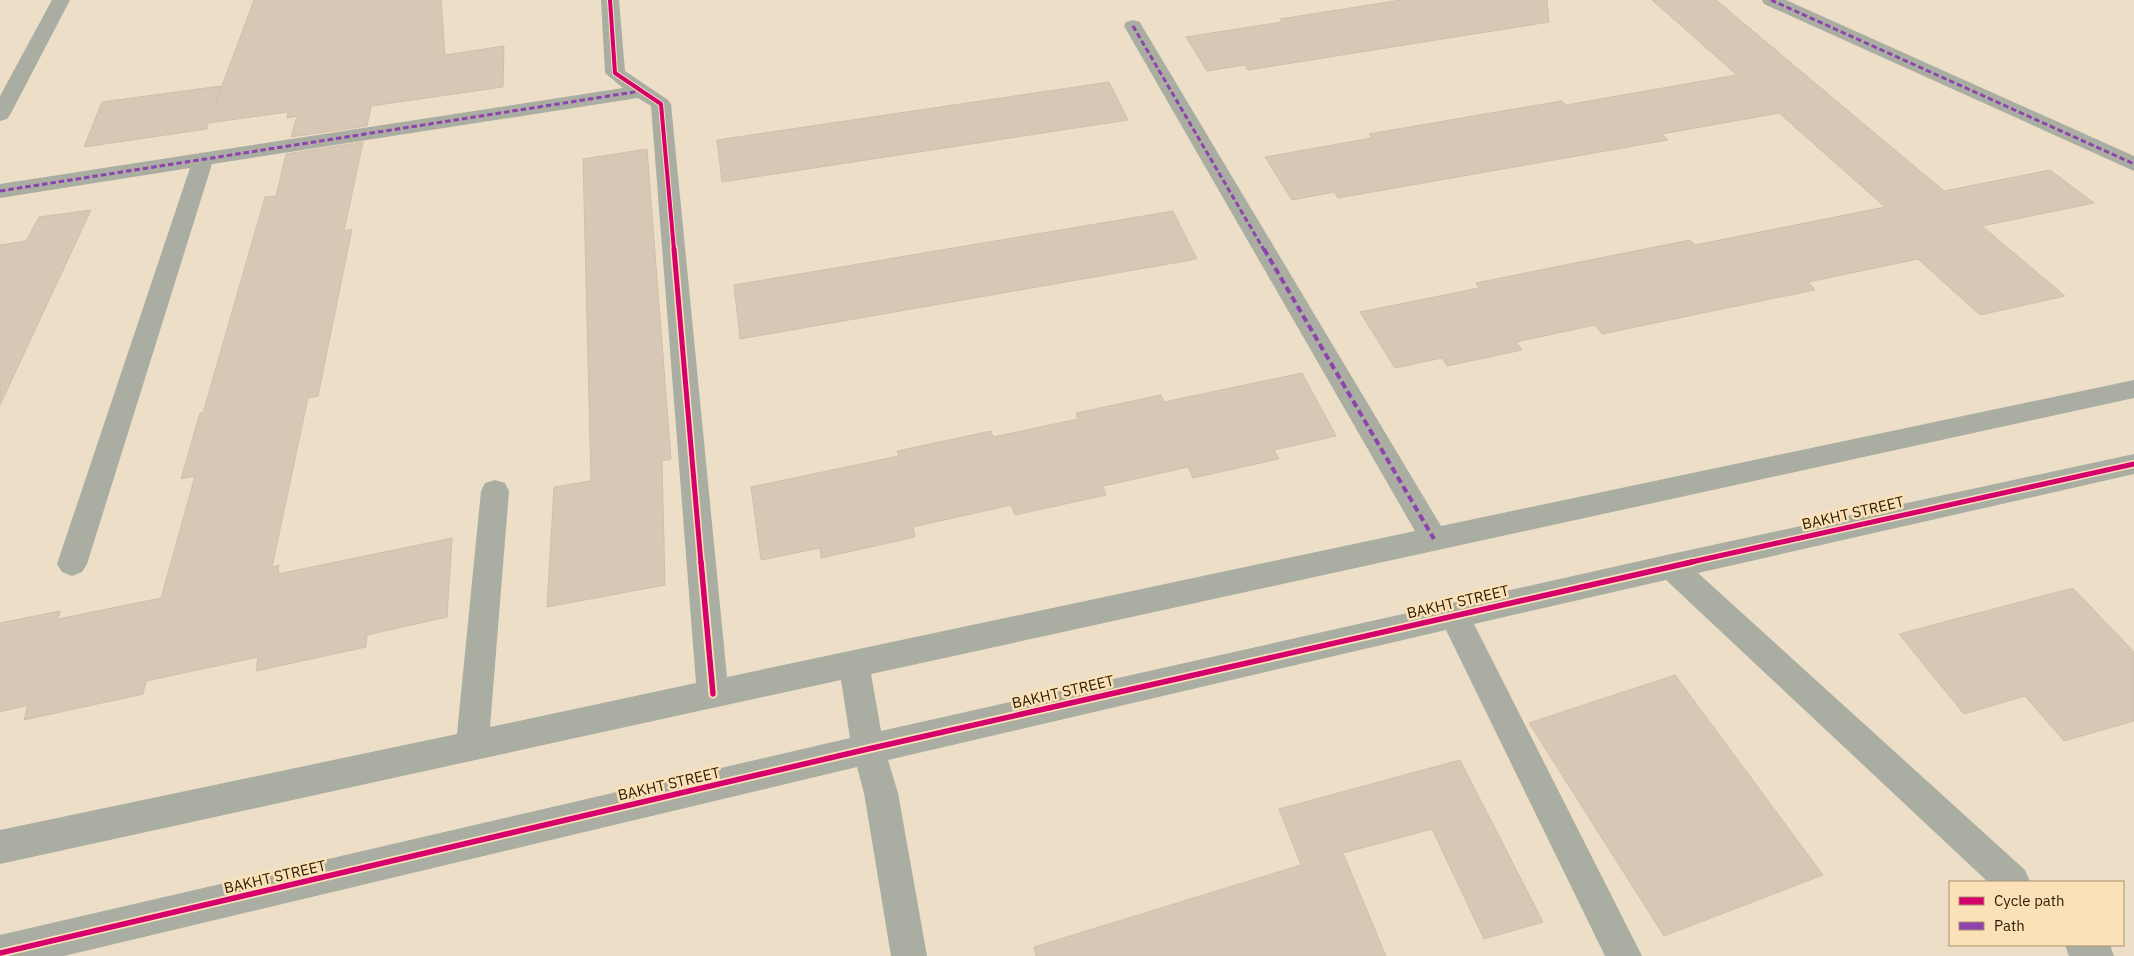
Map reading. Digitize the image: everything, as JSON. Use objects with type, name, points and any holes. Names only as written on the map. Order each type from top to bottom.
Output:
[{"type":"street","points":[[0,115],[61,0]]},
{"type":"street","points":[[610,0],[615,73],[661,104],[713,694]]},
{"type":"street","points":[[1772,0],[2134,164]]},
{"type":"street","points":[[1133,26],[1434,540]]},
{"type":"street","points":[[0,191],[641,91]]},
{"type":"street","points":[[72,564],[204,160]]},
{"type":"street","points":[[0,847],[2134,389]]},
{"type":"street","name":"BAKHT STREET","points":[[0,953],[1454,615],[2134,464]]},
{"type":"street","points":[[472,746],[495,491]]},
{"type":"street","points":[[1671,566],[2012,881]]},
{"type":"street","points":[[1454,615],[1624,956]]},
{"type":"street","points":[[854,664],[868,750],[881,793],[909,956]]},
{"type":"street","points":[[2084,946],[2096,956]]},
{"type":"building","points":[[254,0],[441,0],[445,55],[504,46],[503,87],[371,106],[367,126],[291,137],[297,116],[287,118],[288,112],[208,123],[207,129],[84,147],[102,102],[221,86],[214,107]]},
{"type":"building","points":[[1401,0],[1547,0],[1549,22],[1248,70],[1245,65],[1207,71],[1186,37],[1282,22],[1280,19]]},
{"type":"building","points":[[1652,0],[1716,0],[1944,191],[2050,170],[2094,203],[1982,226],[2065,296],[1980,315],[1918,259],[1808,282],[1815,290],[1602,334],[1595,325],[1516,342],[1522,350],[1447,366],[1442,358],[1395,368],[1360,312],[1479,288],[1476,283],[1690,240],[1695,245],[1885,207],[1779,113],[1662,134],[1668,140],[1338,198],[1334,192],[1292,200],[1265,157],[1372,138],[1369,134],[1562,101],[1566,105],[1737,75]]},
{"type":"building","points":[[1109,82],[1128,120],[722,182],[717,140]]},
{"type":"building","points":[[363,142],[344,231],[352,229],[318,396],[308,398],[272,567],[279,565],[278,574],[452,538],[447,617],[367,635],[366,647],[256,671],[258,657],[146,681],[143,694],[24,720],[28,705],[0,712],[0,623],[60,611],[58,619],[161,598],[195,476],[181,479],[200,413],[203,413],[265,197],[276,196],[286,154]]},
{"type":"building","points":[[647,149],[671,459],[662,461],[665,585],[547,607],[554,487],[591,481],[583,159]]},
{"type":"building","points":[[91,210],[0,405],[0,245],[26,241],[39,217]]},
{"type":"building","points":[[1173,211],[1197,259],[740,339],[734,285]]},
{"type":"building","points":[[1302,373],[1336,436],[1274,450],[1279,459],[1193,478],[1188,467],[1103,486],[1106,495],[1015,515],[1011,505],[913,527],[915,537],[821,558],[820,548],[761,560],[751,487],[899,456],[897,451],[991,431],[993,437],[1078,419],[1076,413],[1161,395],[1164,402]]},
{"type":"building","points":[[2073,588],[2134,652],[2134,721],[2064,741],[2025,696],[1964,714],[1899,634]]},
{"type":"building","points":[[1675,675],[1823,875],[1664,936],[1529,723]]},
{"type":"building","points":[[1460,760],[1543,922],[1484,939],[1432,829],[1343,853],[1386,956],[1036,956],[1034,947],[1301,865],[1279,809]]},
{"type":"marked path","points":[[1771,0],[2134,164]]},
{"type":"marked path","points":[[1133,26],[1434,539]]},
{"type":"marked path","points":[[0,191],[641,91]]},
{"type":"cycle path","points":[[610,0],[615,73],[661,104],[713,694]]},
{"type":"cycle path","points":[[0,953],[868,749],[1584,586],[2134,464]]}]
